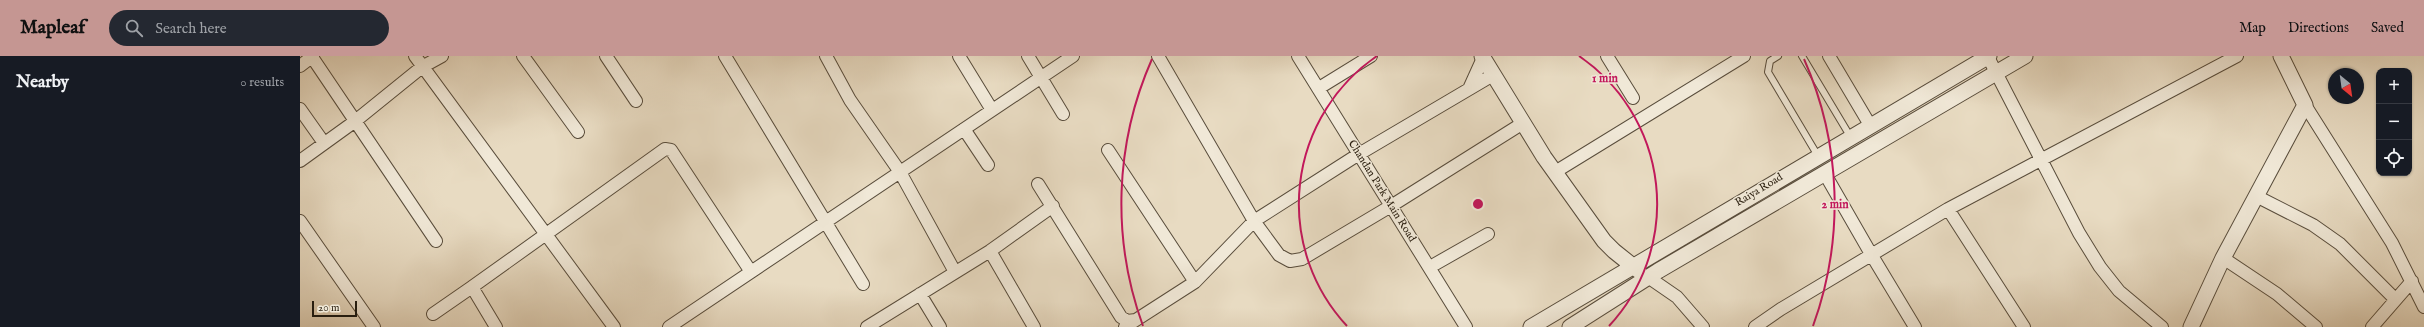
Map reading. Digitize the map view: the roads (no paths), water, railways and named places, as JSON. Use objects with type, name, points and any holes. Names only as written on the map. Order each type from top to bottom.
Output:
[{"type":"street","points":[[300,66],[313,56],[354,122],[436,240]]},
{"type":"street","points":[[415,56],[614,327]]},
{"type":"street","points":[[300,161],[354,122],[422,67],[442,56]]},
{"type":"street","points":[[523,56],[578,132]]},
{"type":"street","points":[[606,56],[636,101]]},
{"type":"street","points":[[725,56],[824,223],[863,284]]},
{"type":"street","points":[[826,56],[850,100],[900,172],[955,272]]},
{"type":"street","points":[[959,56],[992,110]]},
{"type":"street","points":[[1028,56],[1063,114]]},
{"type":"street","points":[[668,327],[1073,56]]},
{"type":"street","points":[[1158,56],[1254,221],[1279,255],[1290,260],[1302,259],[1391,206],[1523,123]]},
{"type":"street","name":"Chandan Park Main Road","points":[[1298,56],[1466,327]]},
{"type":"street","points":[[1319,88],[1371,56]]},
{"type":"street","points":[[1607,56],[1633,98]]},
{"type":"street","points":[[1555,172],[1744,56]]},
{"type":"street","points":[[1830,56],[1870,125]]},
{"type":"street","points":[[1989,56],[1996,73],[2078,233],[2100,267],[2119,291],[2162,327]]},
{"type":"street","name":"Raiya Road","points":[[1531,327],[1850,136],[1989,56]]},
{"type":"street","name":"Raiya Road","points":[[1570,327],[1648,277],[2025,56]]},
{"type":"street","points":[[1755,327],[1871,254],[1948,209],[2161,98],[2237,56]]},
{"type":"street","points":[[2280,56],[2306,105],[2392,243],[2424,307]]},
{"type":"street","points":[[1483,57],[1555,172],[1604,241],[1632,266],[1677,297],[1702,327]]},
{"type":"street","points":[[1469,89],[1483,57]]},
{"type":"street","points":[[1125,327],[1195,282],[1254,221],[1358,154],[1493,75]]},
{"type":"street","points":[[2191,327],[2223,258],[2306,105]]},
{"type":"street","points":[[300,109],[324,143]]},
{"type":"street","points":[[964,129],[988,165]]},
{"type":"street","points":[[433,314],[661,152],[671,150],[751,272]]},
{"type":"street","points":[[1108,150],[1195,282]]},
{"type":"street","points":[[1825,174],[1915,327]]},
{"type":"street","points":[[1038,184],[1121,317],[1127,321],[1136,320]]},
{"type":"street","points":[[2256,196],[2313,225],[2340,244],[2395,299]]},
{"type":"street","points":[[867,327],[990,251],[1053,206]]},
{"type":"street","points":[[1948,209],[2024,327]]},
{"type":"street","points":[[300,221],[374,327]]},
{"type":"street","points":[[1430,267],[1488,234]]},
{"type":"street","points":[[990,251],[1034,327]]},
{"type":"street","points":[[2223,258],[2278,294],[2316,327]]},
{"type":"street","points":[[2372,327],[2412,281]]},
{"type":"street","points":[[472,287],[496,327]]},
{"type":"street","points":[[920,294],[940,327]]},
{"type":"lane","points":[[1778,56],[1770,61],[1768,72],[1818,156]]},
{"type":"lane","points":[[1802,56],[1850,136]]}]
